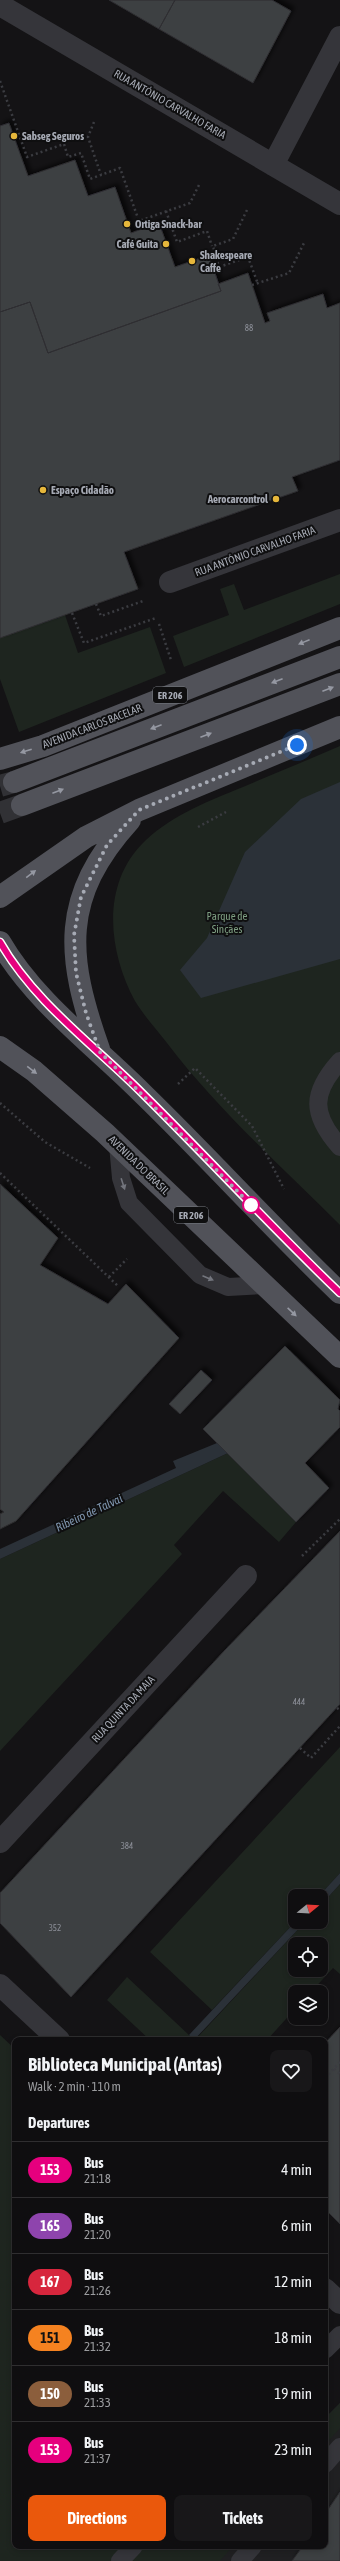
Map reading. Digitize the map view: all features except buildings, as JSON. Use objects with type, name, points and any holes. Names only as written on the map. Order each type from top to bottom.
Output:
[{"type":"main road","name":"AVENIDA CARLOS BACELAR","points":[[0,759],[43,746],[340,628]]},
{"type":"main road","points":[[14,782],[340,657]]},
{"type":"main road","points":[[22,805],[340,684]]},
{"type":"main road","points":[[0,898],[86,837],[139,810],[340,728]]},
{"type":"main road","points":[[100,1052],[86,1013],[76,973],[74,935],[81,897],[107,845],[139,810]]},
{"type":"main road","points":[[0,942],[38,993],[100,1052],[272,1227],[340,1293]]},
{"type":"main road","name":"AVENIDA DO BRASIL","points":[[0,1047],[34,1071],[118,1146],[340,1357]]},
{"type":"street","name":"RUA ANTÓNIO CARVALHO FARIA","points":[[0,5],[340,204]]},
{"type":"street","points":[[273,165],[340,38]]},
{"type":"street","name":"RUA ANTÓNIO CARVALHO FARIA","points":[[170,582],[340,520]]},
{"type":"street","name":"RUA QUINTA DA MAIA","points":[[0,1842],[246,1576]]},
{"type":"street","points":[[0,1985],[56,2037]]},
{"type":"street","points":[[328,2292],[340,2303]]},
{"type":"lane","points":[[340,1061],[326,1077],[317,1100],[323,1124],[340,1147]]},
{"type":"lane","points":[[118,1146],[121,1178],[129,1203],[200,1275],[228,1287],[264,1285]]},
{"type":"lane","points":[[328,2347],[340,2335]]},
{"type":"lane","points":[[328,2461],[340,2447]]},
{"type":"lane","points":[[120,2561],[131,2549]]},
{"type":"lane","points":[[240,2561],[250,2549]]},
{"type":"path","points":[[0,81],[27,157],[64,144],[68,157],[81,153],[90,179],[120,168],[139,221],[190,203],[200,183]]},
{"type":"path","points":[[94,122],[88,137],[101,175]]},
{"type":"path","points":[[213,246],[233,239],[247,210]]},
{"type":"path","points":[[166,212],[177,242],[207,232],[219,267],[248,257],[258,284]]},
{"type":"path","points":[[252,286],[289,273],[305,241]]},
{"type":"path","points":[[96,604],[101,616],[142,602]]},
{"type":"path","points":[[72,612],[84,643],[156,618]]},
{"type":"path","points":[[159,624],[173,663]]},
{"type":"path","points":[[0,1103],[45,1142],[68,1157],[94,1170]]},
{"type":"path","points":[[0,1174],[119,1287]]},
{"type":"path","points":[[109,1277],[127,1259]]},
{"type":"path","points":[[302,1556],[340,1519]]},
{"type":"path","points":[[300,1748],[311,1758],[340,1726]]},
{"type":"path","points":[[328,2075],[340,2062]]},
{"type":"path","points":[[334,2069],[340,2074]]},
{"type":"shaded area","points":[[340,2403],[340,2561],[185,2561],[197,2549],[328,2549],[328,2415]]},
{"type":"green space","points":[[340,574],[340,604],[184,667],[173,636],[229,615],[220,589],[234,584],[244,610]]},
{"type":"green space","points":[[65,615],[78,653],[150,627],[166,673],[19,732],[0,679],[0,638]]},
{"type":"green space","name":"Parque de Sinçães","points":[[340,746],[340,1225],[207,1091],[142,1012],[135,1001],[119,961],[114,939],[113,918],[115,897],[121,876],[131,857],[146,840],[157,831],[180,815],[192,809]]},
{"type":"green space","points":[[228,1453],[296,1522],[279,1542],[223,1491],[174,1545],[182,1554],[0,1751],[0,1559]]},
{"type":"green space","points":[[340,1747],[340,1873],[325,1889],[288,1889],[288,1929],[212,2010],[150,1952]]},
{"type":"green space","points":[[340,1884],[340,1974],[333,1968],[328,1973],[328,1937],[291,1937],[298,1929],[328,1929],[328,1897]]},
{"type":"green space","points":[[288,1940],[288,1977],[325,1977],[317,1985],[288,1985],[288,2017],[270,2037],[198,2037]]},
{"type":"green space","points":[[127,1977],[191,2037],[147,2037],[107,2000]]},
{"type":"green space","points":[[0,2035],[12,2046],[12,2549],[230,2549],[220,2561],[0,2561]]},
{"type":"green space","points":[[340,2403],[340,2428],[328,2442],[328,2415]]},
{"type":"water","points":[[340,782],[340,959],[201,998],[180,970],[207,938],[245,852],[301,799]]},
{"type":"water","name":"Ribeiro de Talvai","points":[[217,1443],[228,1453],[0,1559],[0,1549],[176,1468],[173,1461]]},
{"type":"water","points":[[340,1873],[340,1884],[328,1897],[328,1889],[325,1889]]},
{"type":"water","points":[[288,1929],[298,1929],[291,1937],[288,1937],[288,1940],[197,2037],[191,2037],[189,2035]]},
{"type":"tunnel","points":[[0,786],[14,782]]},
{"type":"tunnel","points":[[0,813],[22,805]]},
{"type":"bus line","name":"153","points":[[0,942],[38,993],[144,1094],[272,1227],[340,1293]]},
{"type":"place","name":"Sabseg Seguros","points":[[14,136]]},
{"type":"place","name":"Ortiga Snack-bar","points":[[127,224]]},
{"type":"place","name":"Café Guita","points":[[166,244]]},
{"type":"place","name":"Shakespeare Caffe","points":[[192,261]]},
{"type":"place","name":"Espaço Cidadão","points":[[43,490]]},
{"type":"place","name":"Aerocarcontrol","points":[[276,499]]},
{"type":"route","points":[[251,1205],[254,1208],[144,1094],[100,1052],[86,1013],[76,973],[74,935],[81,897],[107,845],[139,810],[297,745]]}]
